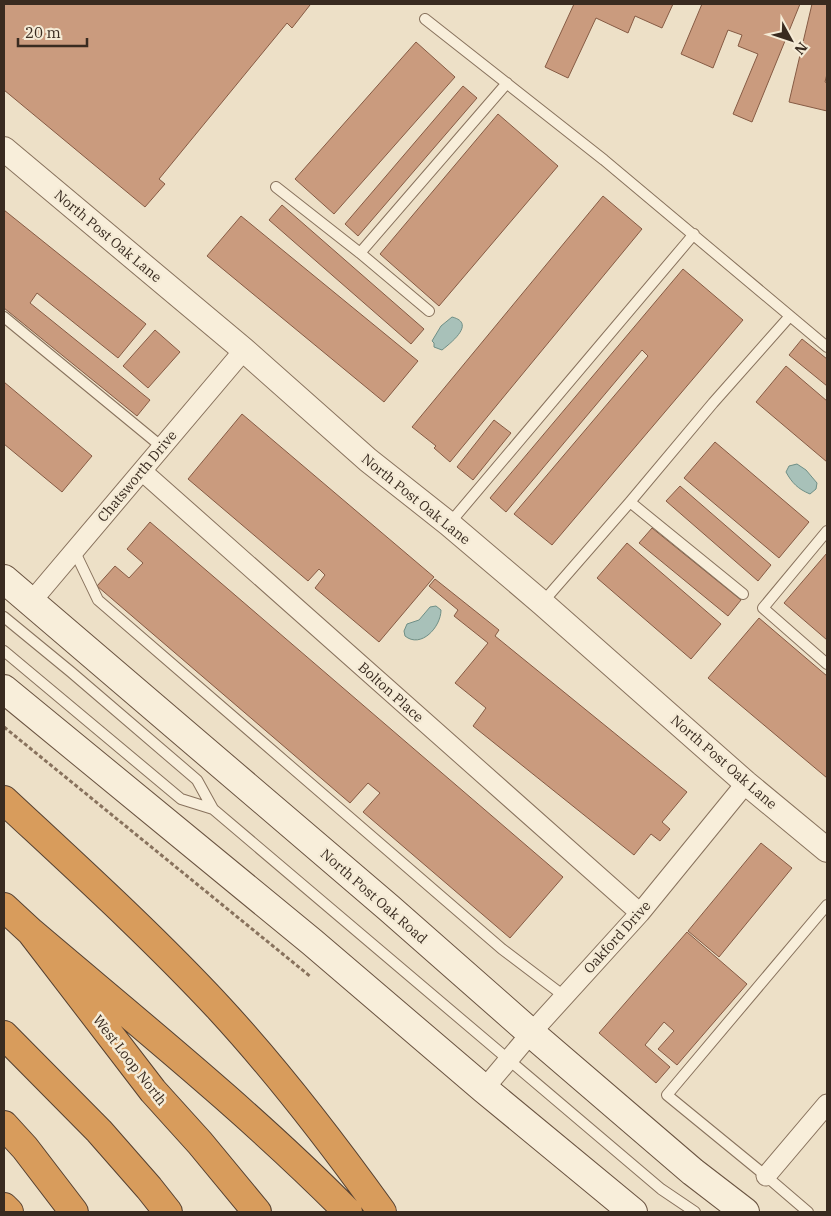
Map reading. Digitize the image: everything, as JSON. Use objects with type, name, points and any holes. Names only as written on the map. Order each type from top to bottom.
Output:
[{"type":"highway","points":[[4,800],[153,939],[219,1008],[306,1109],[382,1212]]},
{"type":"highway","name":"West Loop North","points":[[4,907],[31,932],[154,1091],[258,1212]]},
{"type":"highway","points":[[31,932],[184,1062],[288,1155],[348,1212]]},
{"type":"highway","points":[[4,1035],[99,1131],[168,1212]]},
{"type":"highway","points":[[4,1125],[25,1148],[74,1212]]},
{"type":"highway","points":[[4,1207],[9,1212]]},
{"type":"main road","name":"North Post Oak Road","points":[[4,579],[382,902],[693,1172],[745,1212]]},
{"type":"main road","points":[[4,689],[304,936],[484,1089],[633,1212]]},
{"type":"street","name":"North Post Oak Lane","points":[[4,149],[244,350],[368,460],[449,524],[542,603],[746,783],[827,850]]},
{"type":"street","name":"Chatsworth Drive","points":[[31,602],[244,350]]},
{"type":"street","name":"Bolton Place","points":[[142,471],[640,913]]},
{"type":"street","name":"Oakford Drive","points":[[484,1089],[531,1033],[640,913],[746,783]]},
{"type":"street","points":[[766,1176],[827,1104]]},
{"type":"lane","points":[[425,19],[604,160],[827,347]]},
{"type":"lane","points":[[360,253],[507,83]]},
{"type":"lane","points":[[276,186],[429,311]]},
{"type":"lane","points":[[449,524],[694,234]]},
{"type":"lane","points":[[542,603],[790,316]]},
{"type":"lane","points":[[4,317],[162,447]]},
{"type":"lane","points":[[630,502],[743,594]]},
{"type":"lane","points":[[827,532],[762,608],[827,664]]},
{"type":"lane","points":[[74,550],[98,600],[502,949],[564,996]]},
{"type":"lane","points":[[4,617],[197,780],[213,809],[661,1189],[695,1212]]},
{"type":"lane","points":[[4,651],[182,799],[213,809]]},
{"type":"lane","points":[[808,1212],[667,1095],[827,905]]},
{"type":"path","points":[[4,727],[313,979]]},
{"type":"water","points":[[452,317],[459,320],[462,324],[460,333],[442,350],[434,347],[432,341],[441,326]]},
{"type":"water","points":[[797,464],[806,470],[817,483],[816,489],[810,494],[796,485],[786,472],[789,466]]},
{"type":"water","points":[[436,606],[441,610],[440,617],[438,623],[429,634],[417,640],[405,636],[404,631],[407,624],[419,620],[430,607]]},
{"type":"building","points":[[4,4],[310,5],[292,28],[287,23],[159,179],[165,184],[145,207],[4,90]]},
{"type":"building","points":[[574,4],[673,4],[662,28],[635,16],[628,33],[596,18],[568,78],[545,67]]},
{"type":"building","points":[[702,4],[800,4],[752,122],[733,114],[758,54],[738,46],[742,35],[728,30],[713,68],[681,54]]},
{"type":"building","points":[[812,4],[827,4],[827,74],[825,82],[827,83],[827,111],[789,102]]},
{"type":"building","points":[[416,42],[455,77],[334,214],[295,179]]},
{"type":"building","points":[[463,86],[477,98],[358,236],[345,224]]},
{"type":"building","points":[[498,114],[558,166],[439,306],[380,254]]},
{"type":"building","points":[[603,196],[642,229],[450,462],[434,448],[436,446],[412,427]]},
{"type":"building","points":[[282,205],[424,329],[411,344],[269,220]]},
{"type":"building","points":[[4,210],[146,324],[118,358],[37,293],[30,303],[150,400],[137,416],[4,308]]},
{"type":"building","points":[[241,216],[418,361],[384,402],[207,256]]},
{"type":"building","points":[[683,269],[743,320],[552,545],[514,514],[648,356],[642,350],[506,512],[490,498]]},
{"type":"building","points":[[155,330],[180,352],[148,388],[123,366]]},
{"type":"building","points":[[802,339],[827,359],[827,386],[789,355]]},
{"type":"building","points":[[786,366],[827,401],[827,462],[756,402]]},
{"type":"building","points":[[4,382],[92,456],[62,492],[4,444]]},
{"type":"building","points":[[242,414],[434,577],[379,642],[315,588],[325,575],[319,569],[308,581],[188,479]]},
{"type":"building","points":[[494,420],[511,433],[473,480],[457,467]]},
{"type":"building","points":[[715,442],[809,522],[779,558],[684,478]]},
{"type":"building","points":[[680,486],[771,565],[758,581],[666,501]]},
{"type":"building","points":[[150,522],[563,877],[510,938],[363,812],[380,793],[368,783],[350,803],[97,586],[115,566],[129,578],[143,563],[127,549]]},
{"type":"building","points":[[652,528],[741,600],[728,616],[639,543]]},
{"type":"building","points":[[627,543],[721,624],[691,659],[597,578]]},
{"type":"building","points":[[827,553],[827,640],[784,603]]},
{"type":"building","points":[[435,579],[499,630],[495,636],[687,792],[662,822],[670,829],[660,841],[651,834],[634,855],[473,726],[486,708],[455,683],[488,643],[454,616],[458,610],[429,586]]},
{"type":"building","points":[[759,618],[827,676],[827,778],[708,678]]},
{"type":"building","points":[[761,843],[792,868],[719,957],[688,931]]},
{"type":"building","points":[[687,932],[747,984],[677,1065],[658,1049],[674,1031],[664,1022],[645,1045],[670,1067],[656,1083],[599,1033]]}]
